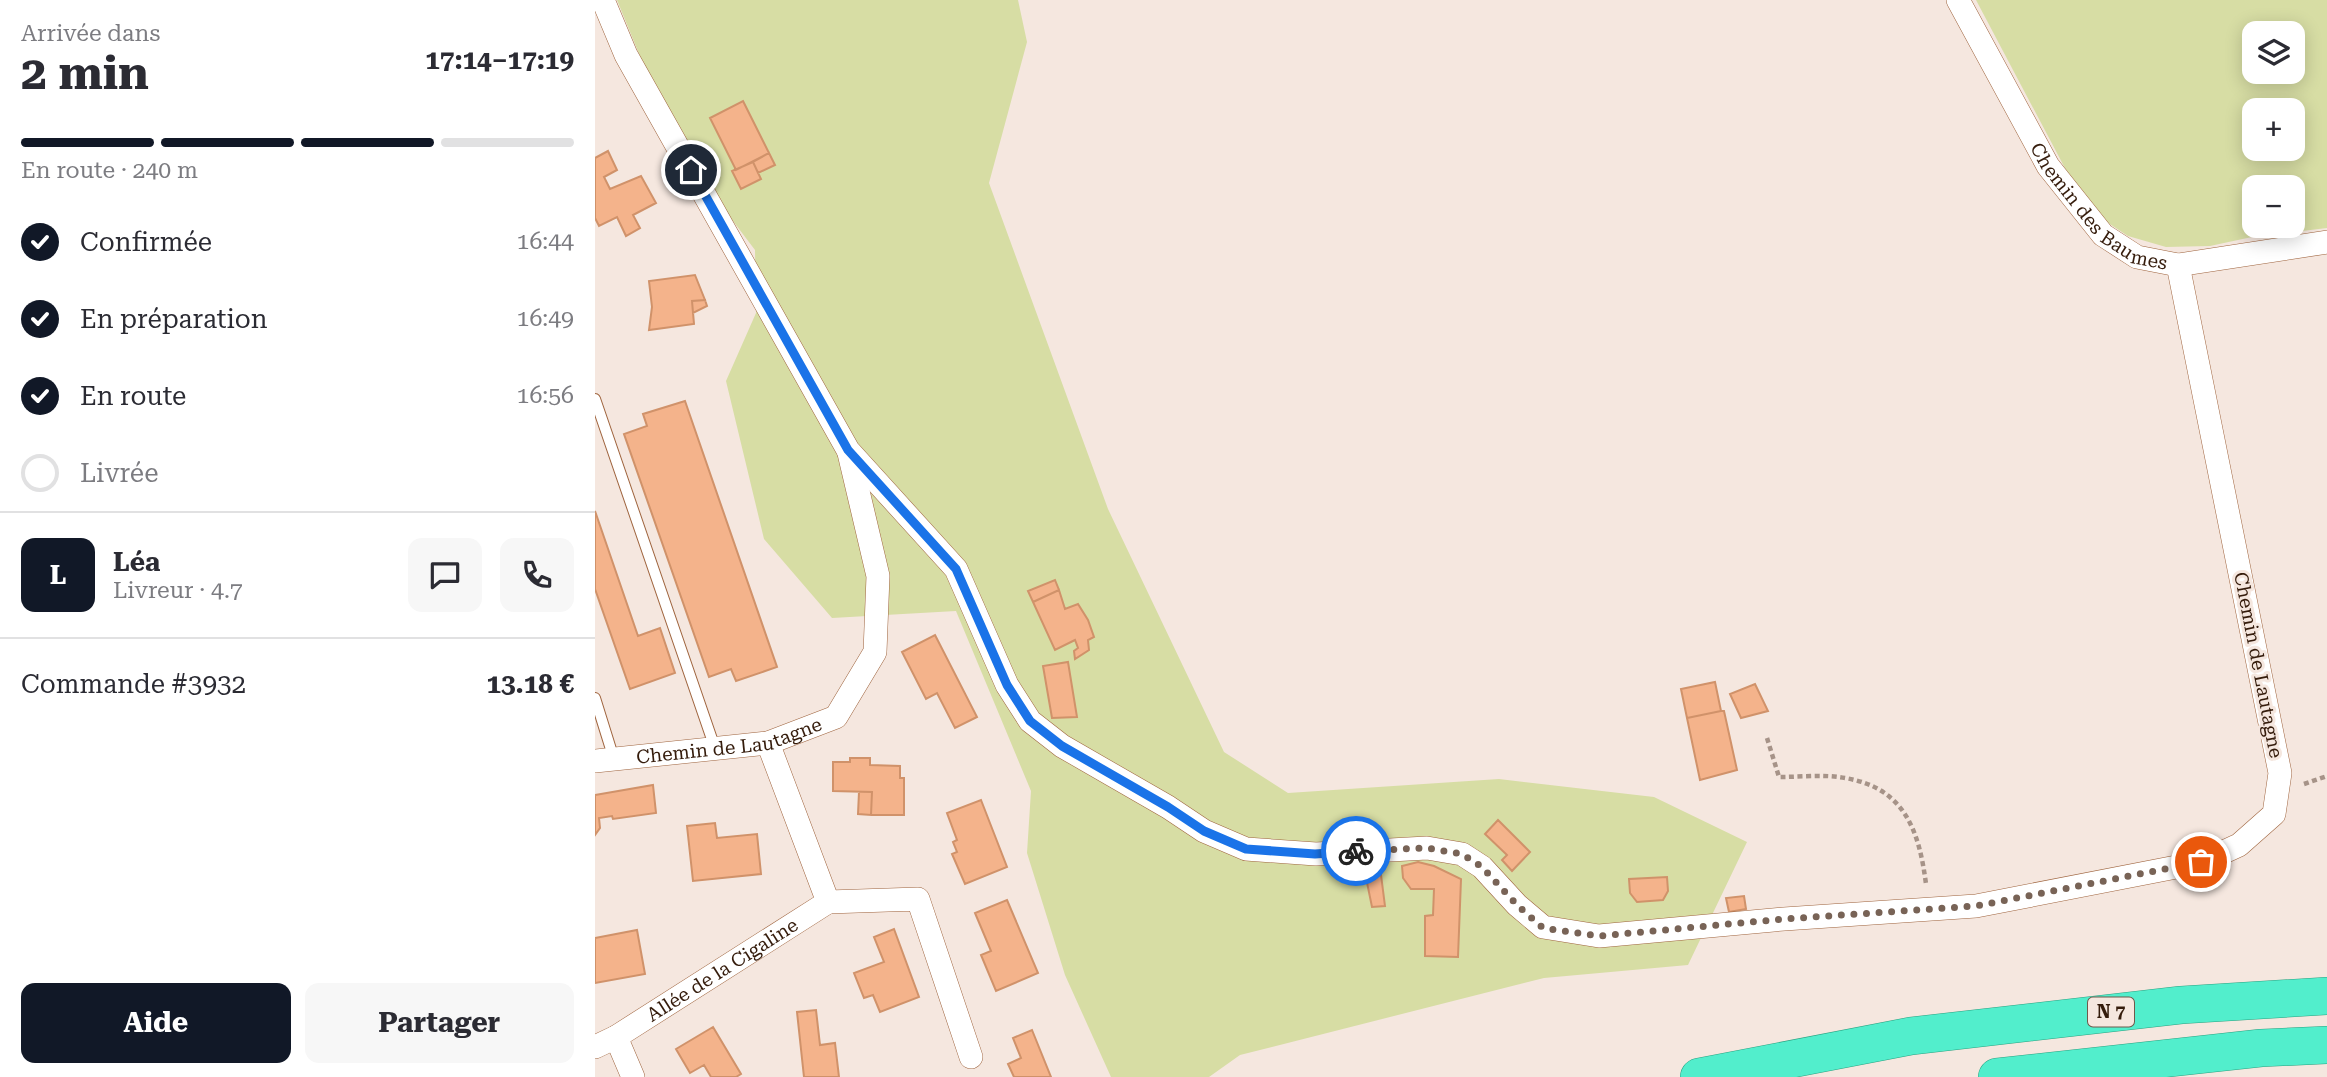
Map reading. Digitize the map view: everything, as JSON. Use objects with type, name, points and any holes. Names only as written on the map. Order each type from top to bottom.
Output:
[{"type":"highway","name":"N 7","points":[[1699,1077],[1911,1036],[2181,1005],[2327,996]]},
{"type":"highway","points":[[1997,1077],[2261,1048],[2327,1045]]},
{"type":"street","points":[[603,0],[626,55],[848,450]]},
{"type":"street","name":"Chemin des Baumes","points":[[1958,0],[2048,166],[2103,235],[2137,257],[2178,265],[2327,242]]},
{"type":"street","name":"Chemin de Lautagne","points":[[848,450],[956,569],[1007,685],[1030,721],[1090,764],[1168,807],[1204,831],[1236,845],[1246,849],[1315,854],[1427,848],[1462,854],[1482,867],[1517,905],[1543,928],[1599,936],[1784,919],[1976,906],[2201,862],[2239,845],[2274,814],[2280,773],[2178,265]]},
{"type":"street","name":"Chemin de Lautagne","points":[[605,760],[768,743],[836,717],[875,652],[878,576],[848,450]]},
{"type":"street","points":[[768,743],[828,902],[918,900],[971,1057]]},
{"type":"street","name":"Allée de la Cigaline","points":[[633,1077],[605,1042],[828,902]]},
{"type":"lane","points":[[595,399],[715,748]]},
{"type":"lane","points":[[595,698],[605,760]]},
{"type":"path","points":[[1767,738],[1779,777],[1845,778],[1883,790],[1907,815],[1921,850],[1929,909]]},
{"type":"green space","points":[[617,0],[1018,0],[1027,42],[989,183],[1108,509],[1224,752],[1288,793],[1499,779],[1654,797],[1747,842],[1688,965],[1544,978],[1240,1055],[1209,1077],[1111,1077],[1065,975],[1027,853],[1031,791],[956,611],[832,618],[764,539],[726,381],[756,313],[755,250],[714,196],[698,152],[664,115]]},
{"type":"green space","points":[[1976,0],[2327,0],[2327,228],[2305,231],[2305,175],[2242,175],[2242,238],[2247,238],[2210,246],[2166,247],[2128,236],[2096,215],[2067,172]]},
{"type":"building","points":[[743,101],[769,153],[736,170],[710,118]]},
{"type":"building","points":[[608,151],[617,170],[604,177],[610,189],[641,176],[656,203],[633,215],[640,228],[626,236],[617,217],[599,226],[595,218],[595,158]]},
{"type":"building","points":[[769,153],[775,165],[758,173],[753,162]]},
{"type":"building","points":[[753,162],[761,179],[741,189],[732,171]]},
{"type":"building","points":[[695,275],[705,300],[692,301],[694,324],[649,330],[652,307],[649,281]]},
{"type":"building","points":[[705,300],[707,306],[693,313],[692,301]]},
{"type":"building","points":[[685,401],[777,667],[736,681],[731,669],[709,677],[624,434],[647,426],[643,414]]},
{"type":"building","points":[[595,511],[638,636],[660,628],[675,673],[630,689],[595,589]]},
{"type":"building","points":[[1055,580],[1059,590],[1033,602],[1028,591]]},
{"type":"building","points":[[1059,590],[1065,609],[1078,604],[1094,637],[1088,640],[1089,650],[1075,659],[1074,651],[1078,648],[1075,640],[1055,650],[1033,602]]},
{"type":"building","points":[[935,635],[977,717],[955,728],[937,693],[926,699],[902,652]]},
{"type":"building","points":[[1068,662],[1077,717],[1052,718],[1043,666]]},
{"type":"building","points":[[1715,682],[1721,711],[1687,718],[1681,689]]},
{"type":"building","points":[[1755,684],[1768,711],[1741,718],[1730,694]]},
{"type":"building","points":[[1724,711],[1737,770],[1700,780],[1687,718]]},
{"type":"building","points":[[850,758],[870,758],[870,765],[900,766],[900,778],[904,778],[904,815],[871,815],[872,792],[833,791],[833,762],[850,762]]},
{"type":"building","points":[[653,785],[656,813],[613,819],[612,816],[599,818],[600,828],[595,835],[595,795]]},
{"type":"building","points":[[859,792],[872,792],[871,815],[858,814]]},
{"type":"building","points":[[981,800],[1007,867],[965,884],[952,854],[957,852],[953,842],[957,840],[947,813]]},
{"type":"building","points":[[1498,820],[1530,852],[1512,871],[1502,860],[1507,855],[1485,834]]},
{"type":"building","points":[[715,823],[717,838],[757,834],[761,874],[693,881],[687,826]]},
{"type":"building","points":[[1418,862],[1434,866],[1461,879],[1458,957],[1425,956],[1425,916],[1433,915],[1434,889],[1411,889],[1403,878],[1402,866]]},
{"type":"building","points":[[1380,867],[1385,906],[1372,907],[1364,868]]},
{"type":"building","points":[[1667,877],[1668,891],[1663,900],[1637,902],[1630,893],[1629,879]]},
{"type":"building","points":[[1744,896],[1746,909],[1729,912],[1726,898]]},
{"type":"building","points":[[1007,900],[1038,973],[996,991],[981,955],[991,951],[975,913]]},
{"type":"building","points":[[894,929],[919,997],[880,1012],[873,995],[864,998],[854,973],[884,962],[874,937]]},
{"type":"building","points":[[637,930],[645,974],[595,983],[595,938]]},
{"type":"building","points":[[816,1010],[820,1045],[835,1043],[839,1077],[804,1077],[797,1012]]},
{"type":"building","points":[[713,1027],[741,1074],[736,1077],[711,1077],[704,1065],[690,1073],[676,1049]]},
{"type":"building","points":[[1032,1030],[1051,1077],[1014,1077],[1008,1064],[1021,1058],[1013,1038]]},
{"type":"way so far","points":[[1356,851],[1427,848],[1462,854],[1482,867],[1517,905],[1543,928],[1599,936],[1784,919],[1976,906],[2201,862]]},
{"type":"route","points":[[691,170],[848,450],[956,569],[1007,685],[1030,721],[1090,764],[1168,807],[1204,831],[1246,849],[1315,854],[1356,851]]}]
